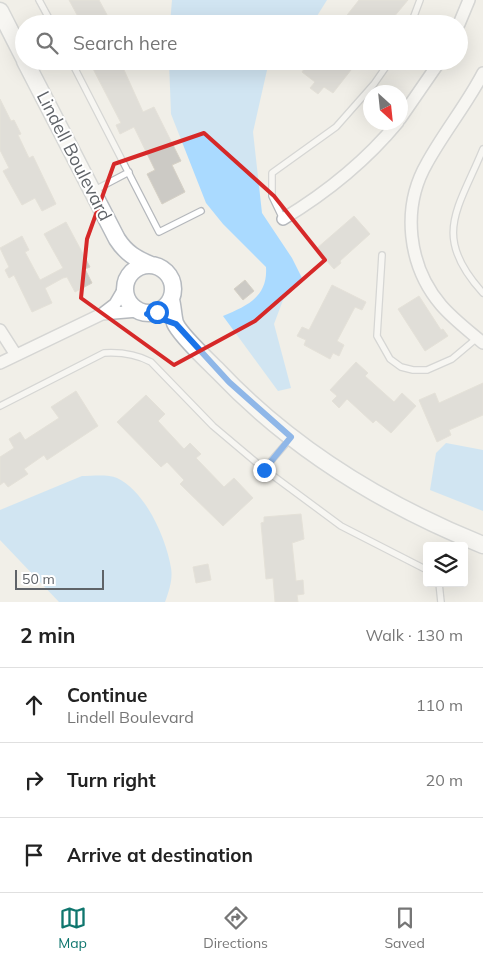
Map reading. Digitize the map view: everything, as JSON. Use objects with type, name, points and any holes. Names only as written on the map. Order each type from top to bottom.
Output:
[{"type":"street","points":[[463,15],[469,0]]},
{"type":"street","name":"Lindell Boulevard","points":[[0,11],[15,42]]},
{"type":"street","name":"Lindell Boulevard","points":[[29,70],[92,192],[125,250],[137,259],[152,265]]},
{"type":"street","points":[[408,107],[433,70]]},
{"type":"street","points":[[480,340],[442,307],[426,284],[414,254],[411,217],[416,189],[426,163],[483,73]]},
{"type":"street","points":[[283,219],[316,199],[356,167],[391,130]]},
{"type":"street","name":"Lindell Boulevard","points":[[125,250],[126,283]]},
{"type":"street","points":[[0,363],[102,314],[115,304],[134,270],[142,266],[152,265],[161,267],[168,273],[173,282],[174,291],[171,300],[165,308],[157,312],[102,314]]},
{"type":"street","points":[[126,283],[126,297],[130,305],[143,312],[176,324],[229,382],[291,437],[354,481],[400,508],[483,545]]},
{"type":"street","points":[[171,300],[176,324]]},
{"type":"street","points":[[0,330],[16,355]]},
{"type":"lane","points":[[39,0],[47,15]]},
{"type":"lane","points":[[414,15],[420,0]]},
{"type":"lane","points":[[76,70],[160,232],[201,211]]},
{"type":"lane","points":[[283,219],[272,196],[272,173],[336,127],[374,84],[384,70]]},
{"type":"lane","points":[[483,149],[455,216],[451,234],[456,256],[472,281],[483,293]]},
{"type":"lane","points":[[92,192],[128,172]]},
{"type":"lane","points":[[382,255],[377,336],[390,359],[401,367],[413,370],[427,370],[452,359],[480,340]]},
{"type":"lane","points":[[0,406],[104,353],[116,352],[141,356],[152,362],[213,426],[264,470],[341,526],[423,568]]},
{"type":"lane","points":[[264,470],[291,437]]},
{"type":"lane","points":[[439,587],[441,602]]},
{"type":"highlighted area","points":[[204,133],[274,196],[325,260],[255,321],[174,365],[81,298],[87,239],[114,164]]},
{"type":"water","points":[[172,0],[327,0],[318,15],[171,15]]},
{"type":"water","points":[[169,70],[267,70],[253,132],[262,213],[292,258],[303,280],[283,300],[274,324],[291,388],[278,391],[223,316],[248,304],[260,293],[264,286],[266,267],[223,224],[206,203],[171,114]]},
{"type":"water","points":[[446,443],[483,450],[483,511],[430,490],[436,453]]},
{"type":"water","points":[[82,476],[117,478],[137,494],[146,505],[165,543],[171,568],[171,581],[165,602],[59,602],[0,540],[0,510]]},
{"type":"building","points":[[69,0],[99,0],[107,15],[77,15]]},
{"type":"building","points":[[359,0],[408,0],[396,15],[347,15]]},
{"type":"building","points":[[94,70],[124,70],[143,112],[154,107],[181,161],[172,165],[185,192],[162,204],[147,174],[155,170],[134,127],[120,134],[116,125],[121,123]]},
{"type":"building","points":[[303,70],[351,70],[333,93],[324,87],[318,94],[310,88],[315,82],[302,72]]},
{"type":"building","points":[[0,99],[11,121],[14,120],[21,134],[18,135],[29,158],[33,156],[56,204],[42,211],[35,198],[22,205],[3,171],[9,168],[0,150]]},
{"type":"building","points":[[354,216],[370,234],[340,261],[341,263],[334,269],[316,249]]},
{"type":"building","points":[[66,222],[90,267],[85,269],[92,283],[75,292],[67,277],[63,278],[45,288],[52,303],[32,312],[14,275],[9,278],[5,270],[9,267],[0,248],[22,236],[29,250],[25,252],[40,280],[63,268],[44,234]]},
{"type":"building","points":[[245,280],[254,291],[243,300],[234,289]]},
{"type":"building","points":[[332,285],[366,302],[362,310],[355,307],[337,341],[344,345],[339,356],[333,353],[330,359],[304,345],[306,340],[297,336],[302,327],[309,330]]},
{"type":"building","points":[[419,296],[441,330],[443,329],[448,336],[425,351],[398,309]]},
{"type":"building","points":[[356,362],[368,373],[365,376],[394,402],[402,393],[416,406],[391,433],[376,420],[373,423],[347,399],[339,408],[332,401],[337,396],[330,390]]},
{"type":"building","points":[[483,383],[483,415],[449,430],[451,435],[437,442],[419,400],[435,393],[439,403]]},
{"type":"building","points":[[76,391],[98,426],[47,460],[44,455],[24,469],[28,474],[8,487],[4,482],[0,485],[0,457],[14,448],[9,439],[20,432],[25,440],[59,418],[51,407]]},
{"type":"building","points":[[146,395],[165,414],[158,421],[184,449],[190,443],[201,454],[196,458],[224,487],[234,478],[253,498],[223,526],[180,484],[184,480],[167,462],[161,467],[117,422]]},
{"type":"building","points":[[301,514],[304,539],[292,543],[296,581],[303,580],[304,594],[297,595],[298,602],[275,602],[273,578],[266,579],[261,523],[264,522],[264,517]]},
{"type":"building","points":[[208,564],[211,580],[196,583],[193,567]]},
{"type":"route","points":[[157,312],[147,314],[176,324],[229,382],[291,437],[264,470]]}]
